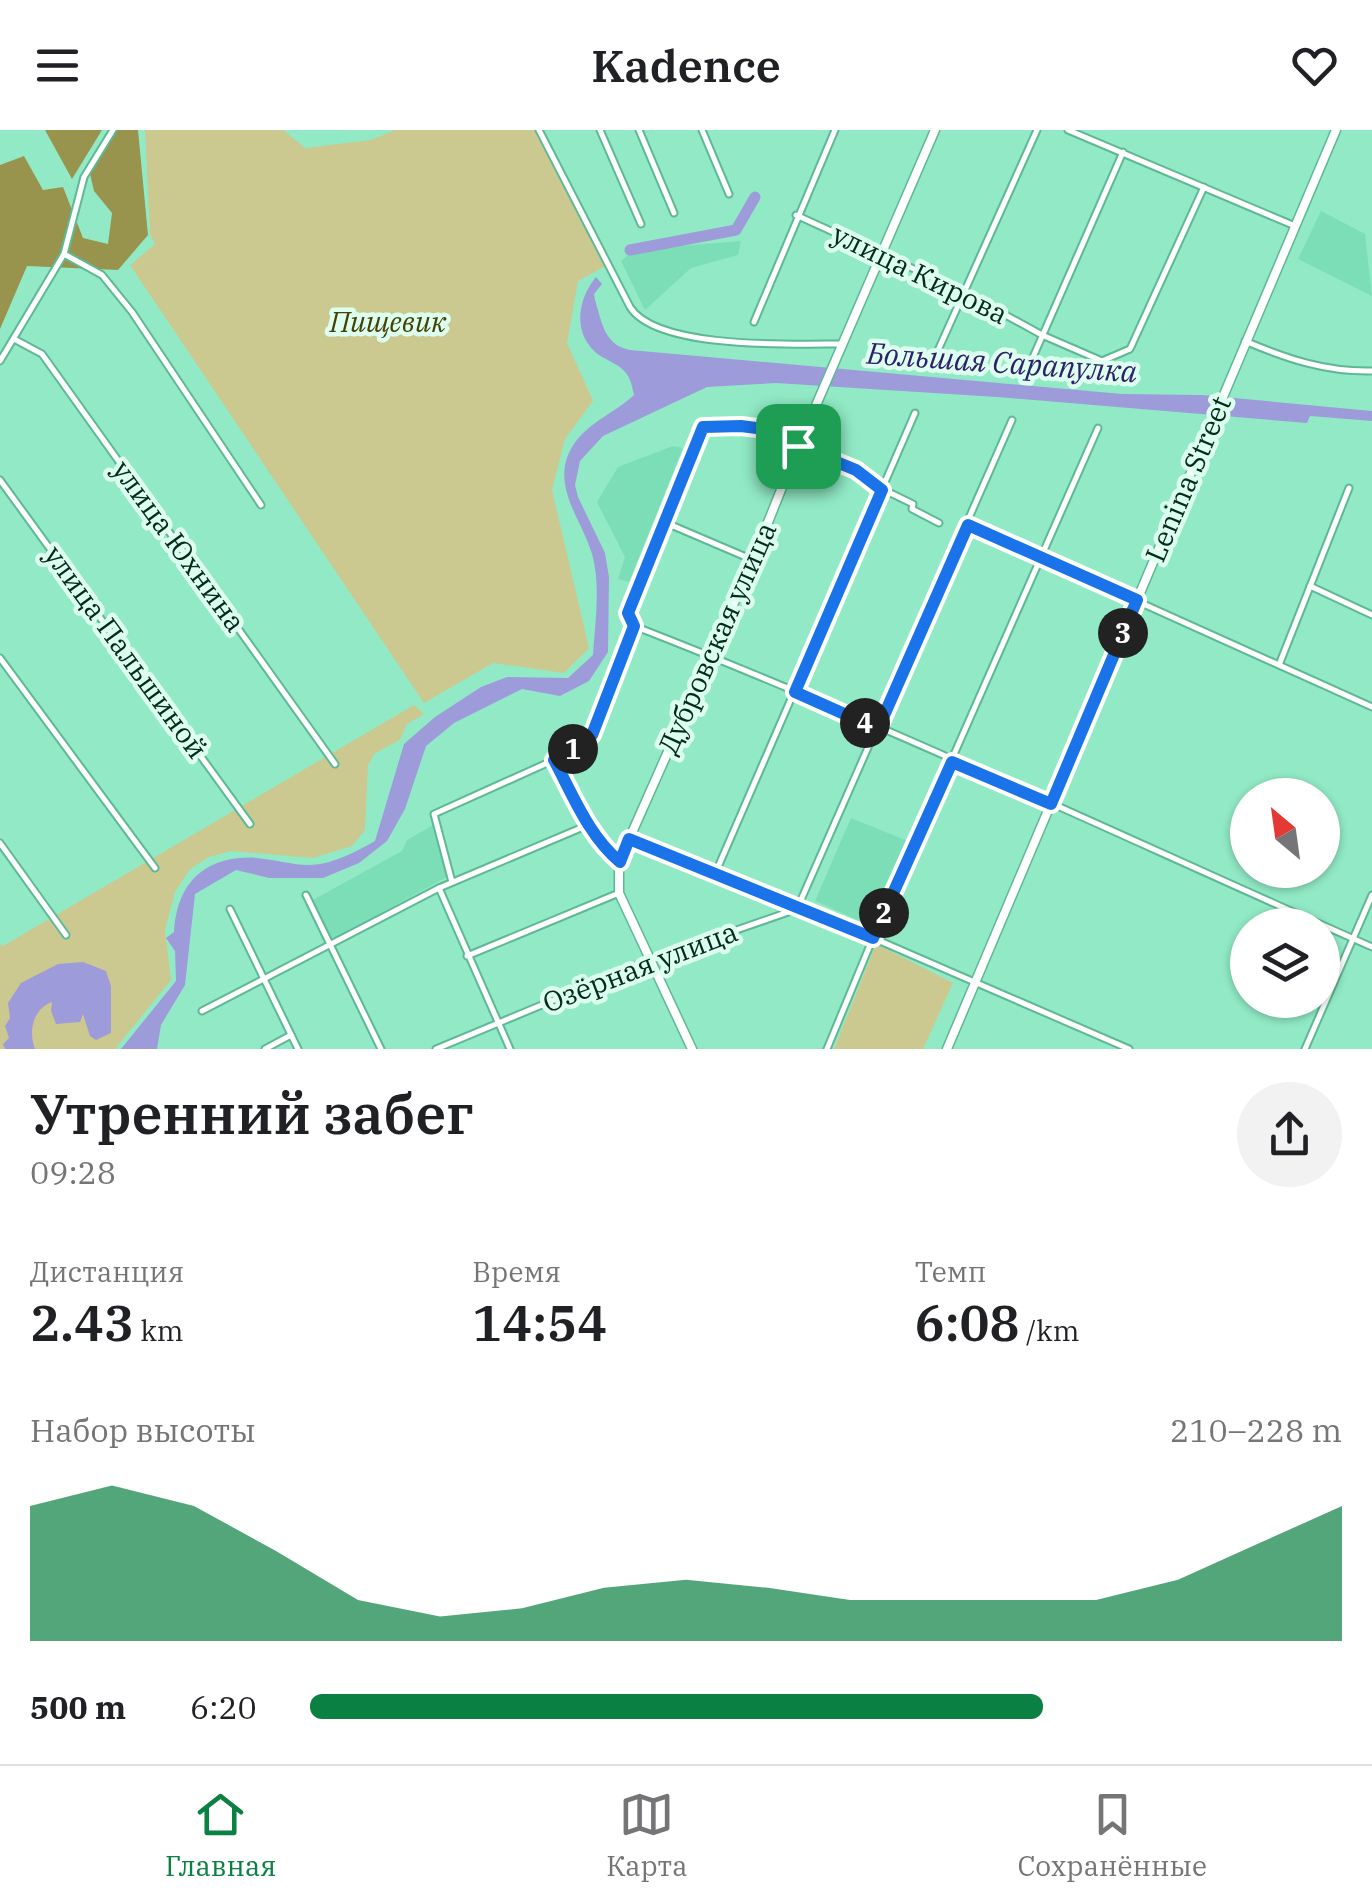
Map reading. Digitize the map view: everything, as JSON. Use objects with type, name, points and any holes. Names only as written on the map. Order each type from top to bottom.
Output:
[{"type":"main road","name":"Дубровская улица","points":[[619,866],[935,130]]},
{"type":"main road","name":"Lenina Street","points":[[948,1049],[1336,130]]},
{"type":"main road","points":[[619,866],[619,893],[692,1049]]},
{"type":"street","points":[[0,362],[64,254],[84,178],[113,130]]},
{"type":"street","points":[[539,130],[640,320],[694,336],[841,348]]},
{"type":"street","points":[[600,130],[642,224]]},
{"type":"street","points":[[639,130],[674,213]]},
{"type":"street","points":[[702,130],[729,194]]},
{"type":"street","points":[[754,322],[834,130]]},
{"type":"street","points":[[935,357],[1037,130]]},
{"type":"street","points":[[1068,130],[1294,226]]},
{"type":"street","points":[[1030,364],[1124,152]]},
{"type":"street","name":"улица Кирова","points":[[796,214],[1102,361],[1130,349],[1204,186]]},
{"type":"street","points":[[64,254],[102,275],[132,312],[261,505]]},
{"type":"street","name":"улица Юхнина","points":[[14,338],[42,354],[335,764]]},
{"type":"street","points":[[1245,341],[1293,361],[1372,371]]},
{"type":"street","points":[[715,874],[915,414]]},
{"type":"street","points":[[797,908],[1012,420]]},
{"type":"street","points":[[939,523],[912,510],[914,504],[882,490],[856,470],[783,440],[780,431],[703,427],[628,613],[634,626],[795,692],[1372,946]]},
{"type":"street","points":[[827,1049],[1098,428]]},
{"type":"street","name":"улица Пальшиной","points":[[0,480],[250,824]]},
{"type":"street","points":[[1279,665],[1349,488]]},
{"type":"street","points":[[664,522],[753,560]]},
{"type":"street","points":[[968,525],[1372,707]]},
{"type":"street","points":[[1310,586],[1372,616]]},
{"type":"street","points":[[452,882],[434,814],[554,760],[592,735],[634,626]]},
{"type":"street","points":[[0,658],[155,868]]},
{"type":"street","points":[[554,760],[588,825],[619,866]]},
{"type":"street","points":[[202,1011],[452,882],[588,825]]},
{"type":"street","points":[[629,839],[873,938],[1112,1046],[1129,1049]]},
{"type":"street","points":[[0,843],[66,935]]},
{"type":"street","points":[[440,888],[510,1049]]},
{"type":"street","points":[[467,956],[619,893]]},
{"type":"street","points":[[1305,1049],[1372,894]]},
{"type":"street","points":[[306,895],[381,1049]]},
{"type":"street","name":"Озёрная улица","points":[[436,1049],[650,960],[797,908]]},
{"type":"street","points":[[230,909],[298,1049]]},
{"type":"street","points":[[266,1049],[291,1035]]},
{"type":"shaded area","points":[[45,130],[102,130],[72,179]]},
{"type":"shaded area","points":[[115,130],[138,130],[148,235],[118,270],[27,266],[0,329],[0,165],[24,156],[43,190],[63,187],[83,238],[108,244],[112,213],[94,191],[90,174]]},
{"type":"shaded area","points":[[1321,211],[1365,234],[1372,296],[1298,259]]},
{"type":"shaded area","points":[[741,241],[738,255],[691,268],[645,310],[621,261],[634,250]]},
{"type":"shaded area","points":[[596,277],[602,284],[594,294],[595,300],[605,331],[615,343],[630,350],[1122,394],[1202,395],[1372,411],[1372,421],[1310,416],[1307,423],[776,383],[707,387],[603,436],[580,461],[575,485],[605,553],[609,577],[608,652],[589,681],[560,696],[522,689],[454,723],[426,746],[405,809],[387,841],[359,863],[323,878],[269,878],[236,870],[195,894],[185,985],[161,1025],[157,1049],[121,1049],[176,981],[175,951],[166,938],[174,932],[184,892],[200,873],[239,858],[319,864],[344,857],[375,841],[404,744],[435,717],[481,687],[507,677],[568,678],[593,655],[595,566],[569,500],[564,472],[580,436],[634,395],[626,373],[599,355],[584,338],[581,307]]},
{"type":"shaded area","points":[[673,446],[683,448],[629,582],[618,579],[625,557],[597,502],[618,467]]},
{"type":"shaded area","points":[[851,818],[910,842],[869,925],[815,901]]},
{"type":"shaded area","points":[[435,824],[447,877],[331,940],[311,901],[402,851],[407,840]]},
{"type":"shaded area","points":[[83,962],[106,971],[111,986],[111,1033],[96,1040],[90,1036],[83,1014],[80,1022],[56,1024],[52,1002],[40,1010],[34,1021],[35,1049],[5,1049],[3,1044],[9,1038],[5,1026],[10,1018],[8,1003],[21,983],[58,964]]},
{"type":"green space","name":"Пищевик","points":[[145,130],[283,130],[305,148],[371,140],[395,130],[539,130],[607,265],[578,281],[567,343],[593,401],[565,439],[552,490],[589,648],[564,673],[493,663],[424,703],[130,265],[155,244],[150,234]]},
{"type":"green space","points":[[414,705],[424,714],[407,724],[400,740],[375,753],[368,765],[365,830],[352,846],[313,858],[231,851],[209,857],[190,869],[175,892],[165,930],[171,980],[115,1049],[0,1049],[0,944],[3,946]]},
{"type":"green space","points":[[876,944],[953,983],[923,1049],[834,1049]]},
{"type":"waterway","name":"Большая Сарапулка","points":[[630,250],[736,230],[755,197]]},
{"type":"route","points":[[703,427],[780,431],[783,440],[798,446],[856,470],[882,490],[795,692],[878,729],[968,525],[1137,600],[1051,804],[952,762],[873,938],[629,839],[620,862],[588,825],[554,760],[592,735],[634,626],[628,613],[703,427]]}]
